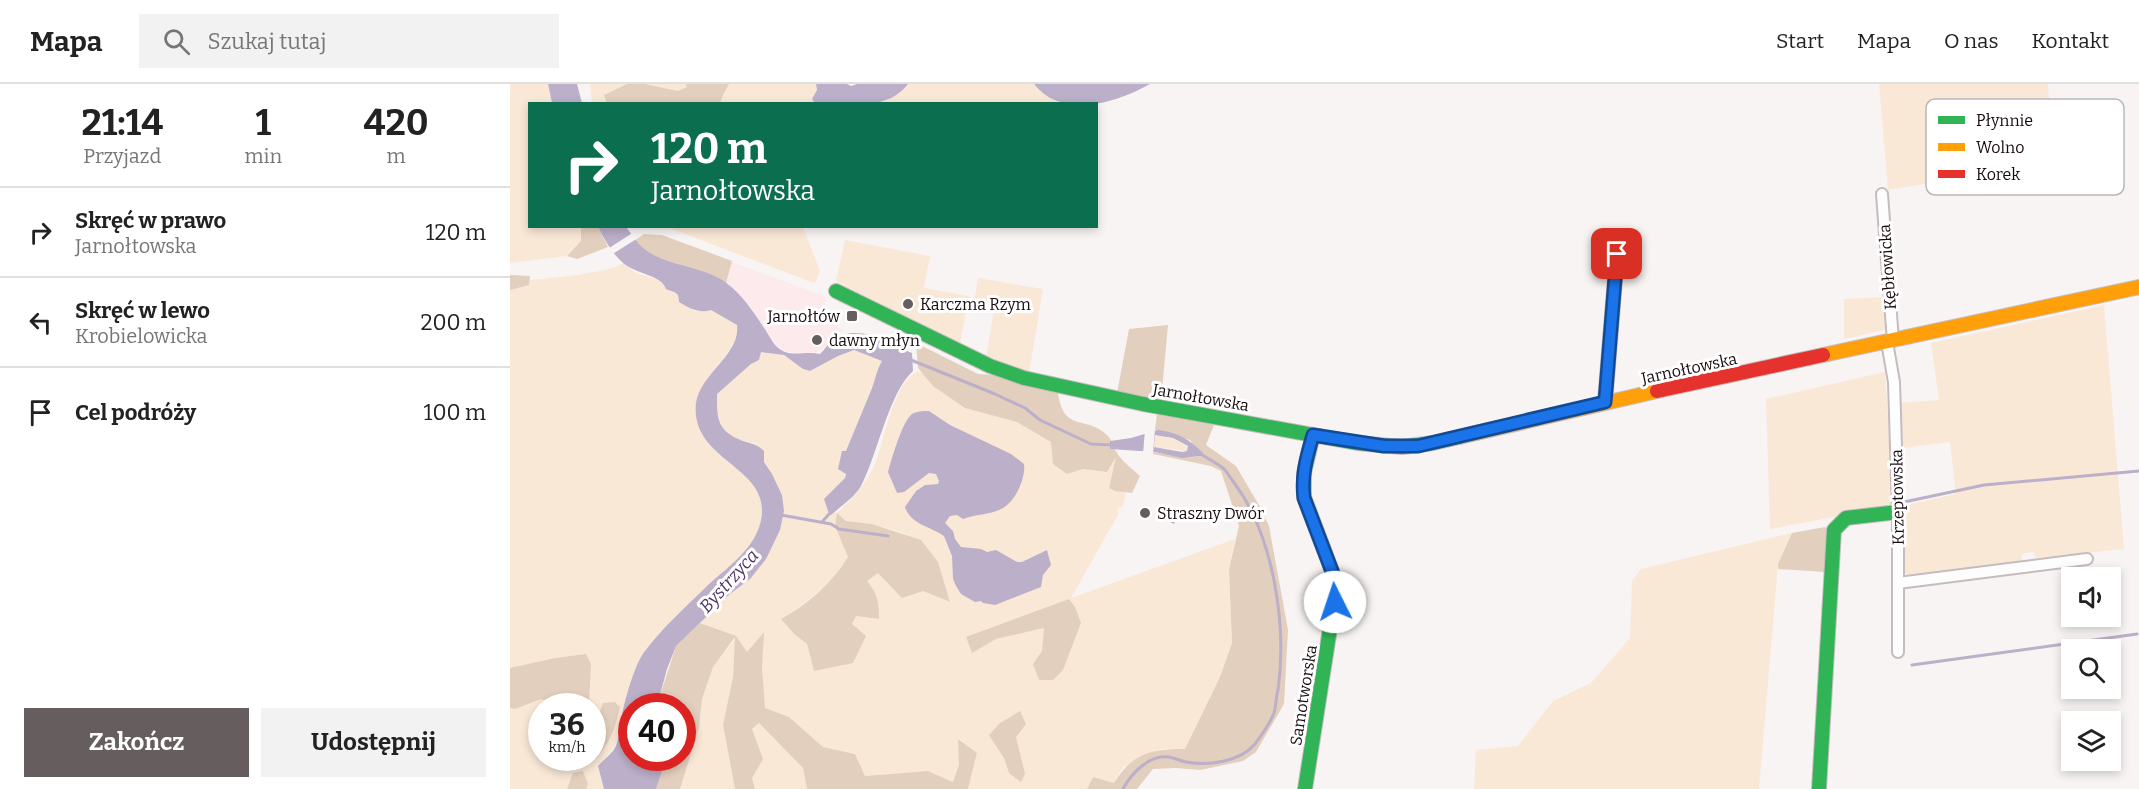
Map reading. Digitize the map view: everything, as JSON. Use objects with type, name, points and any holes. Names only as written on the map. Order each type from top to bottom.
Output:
[{"type":"street","name":"Kębłowicka","points":[[1882,194],[1890,341]]},
{"type":"street","points":[[1605,402],[1617,254]]},
{"type":"street","name":"Jarnołtowska","points":[[836,291],[990,366],[1024,378],[1143,404],[1313,435],[1384,446],[1418,446],[1605,402],[2139,287]]},
{"type":"street","name":"Krzeptowska","points":[[1890,341],[1894,382],[1898,512],[1898,652]]},
{"type":"street","name":"Samotworska","points":[[1305,789],[1336,590],[1335,579],[1304,498],[1303,471],[1313,435]]},
{"type":"street","points":[[1820,789],[1834,530],[1846,518],[1898,512]]},
{"type":"street","points":[[1898,583],[2087,559]]},
{"type":"shaded area","points":[[510,84],[548,84],[552,102],[528,102],[528,228],[581,228],[581,241],[567,256],[510,263]]},
{"type":"shaded area","points":[[590,84],[816,84],[817,90],[812,99],[814,102],[592,102]]},
{"type":"shaded area","points":[[627,84],[645,84],[678,91],[687,87],[686,84],[729,84],[720,102],[607,102],[604,95]]},
{"type":"shaded area","points":[[908,84],[1034,84],[1057,102],[883,102],[898,94]]},
{"type":"shaded area","points":[[1879,84],[2048,84],[2049,99],[1926,99],[1926,184],[1888,190]]},
{"type":"shaded area","points":[[581,228],[598,228],[608,247],[577,259],[567,256],[581,241]]},
{"type":"shaded area","points":[[670,228],[803,228],[820,271],[815,283]]},
{"type":"shaded area","points":[[644,234],[662,235],[732,261],[725,287],[645,252],[634,241]]},
{"type":"shaded area","points":[[845,240],[930,256],[924,288],[969,296],[960,344],[836,281]]},
{"type":"shaded area","points":[[731,262],[827,297],[824,308],[829,321],[844,331],[832,337],[834,341],[812,355],[783,351],[777,347],[750,307],[724,282]]},
{"type":"shaded area","points":[[623,263],[636,273],[657,279],[677,291],[680,302],[695,311],[711,310],[737,325],[738,334],[733,345],[701,388],[740,472],[754,484],[762,510],[760,525],[755,538],[741,556],[708,585],[636,671],[628,693],[618,693],[618,732],[615,747],[606,757],[606,693],[528,693],[528,771],[599,771],[604,789],[510,789],[510,282],[603,270]]},
{"type":"shaded area","points":[[510,275],[530,276],[529,285],[510,290]]},
{"type":"shaded area","points":[[978,278],[1043,289],[1029,374],[986,358],[995,303],[974,303]]},
{"type":"shaded area","points":[[1884,297],[1885,330],[1844,339],[1844,299]]},
{"type":"shaded area","points":[[2104,305],[2124,549],[2036,558],[2033,552],[2022,554],[2021,563],[1909,578],[1901,567],[1902,506],[1956,494],[1950,442],[1903,448],[1900,403],[1939,400],[1931,343]]},
{"type":"shaded area","points":[[1168,325],[1161,401],[1117,393],[1129,329]]},
{"type":"shaded area","points":[[916,343],[978,374],[994,375],[1058,393],[1065,414],[1108,436],[1118,455],[1140,476],[1132,493],[1109,488],[1116,457],[1107,472],[1083,469],[1067,474],[1053,464],[1051,442],[1017,422],[965,408],[933,386],[918,368]]},
{"type":"shaded area","points":[[854,350],[882,361],[846,452],[843,451],[845,478],[825,499],[837,513],[867,480],[878,455],[896,400],[909,378],[918,371],[1086,447],[1118,451],[1125,488],[1122,508],[1119,507],[1117,511],[1119,513],[1071,598],[1235,539],[1229,569],[1232,643],[1220,677],[1185,749],[1162,749],[1123,767],[1114,783],[1093,777],[1087,789],[968,789],[977,754],[959,739],[959,765],[953,782],[928,771],[865,776],[855,754],[823,747],[789,717],[765,708],[762,666],[763,633],[747,652],[736,637],[700,623],[730,594],[750,579],[780,530],[784,512],[782,495],[756,444],[729,434],[724,429],[718,415],[717,394],[751,364],[759,360],[761,352],[784,355],[803,369],[810,371]],"holes":[[[837,514],[846,521],[872,524],[906,534],[949,602],[878,572],[867,581],[879,619],[856,616],[814,671],[807,644],[794,634],[781,619],[818,592],[848,557],[835,526]],[[1081,623],[1063,670],[1042,651],[1045,628],[996,639],[973,652],[966,638]]]},
{"type":"shaded area","points":[[1885,372],[1893,506],[1770,529],[1766,399]]},
{"type":"shaded area","points":[[1157,413],[1214,425],[1206,445],[1236,466],[1269,526],[1288,630],[1284,704],[1256,752],[1243,761],[1200,770],[1153,769],[1137,789],[1087,789],[1093,777],[1114,783],[1128,765],[1144,755],[1163,750],[1185,749],[1220,677],[1232,643],[1229,569],[1239,526],[1221,471],[1211,466],[1153,454],[1153,452],[1183,457],[1201,456],[1190,440],[1155,430]]},
{"type":"shaded area","points":[[1155,435],[1173,438],[1188,447],[1187,451],[1154,447]]},
{"type":"shaded area","points":[[837,513],[846,521],[872,524],[921,540],[938,562],[950,602],[923,591],[902,598],[878,573],[867,581],[877,599],[879,619],[856,616],[852,624],[866,636],[853,663],[814,671],[807,644],[794,634],[781,619],[801,607],[819,592],[835,576],[848,557],[835,526]]},
{"type":"shaded area","points":[[1825,527],[1829,531],[1826,572],[1778,569],[1778,564],[1792,533]]},
{"type":"shaded area","points":[[1792,533],[1778,564],[1759,789],[1474,789],[1476,750],[1518,746],[1553,701],[1591,683],[1630,638],[1632,581],[1641,569]]},
{"type":"shaded area","points":[[1069,599],[1081,623],[1063,670],[1053,680],[1039,680],[1033,664],[1042,651],[1044,628],[996,639],[972,653],[966,637]]},
{"type":"shaded area","points":[[700,623],[736,636],[747,652],[764,632],[762,667],[765,708],[789,717],[823,747],[855,754],[865,776],[928,771],[953,782],[959,765],[958,739],[977,753],[968,789],[807,789],[803,768],[759,723],[752,729],[763,759],[752,778],[755,789],[735,789],[723,725],[733,677],[735,637],[713,667],[702,699],[696,738],[696,693],[661,693],[676,646]]},
{"type":"shaded area","points":[[736,637],[733,677],[723,725],[735,789],[680,789],[686,771],[696,771],[696,738],[702,699],[713,667]]},
{"type":"shaded area","points":[[586,654],[591,664],[590,693],[528,693],[528,704],[515,709],[510,708],[510,668]]},
{"type":"shaded area","points":[[615,702],[618,705],[618,714],[606,746],[606,703]]},
{"type":"shaded area","points":[[1020,711],[1026,724],[1016,737],[1025,774],[1021,782],[1009,773],[1004,758],[989,735],[1000,723]]},
{"type":"shaded area","points":[[760,723],[803,768],[807,789],[755,789],[752,778],[752,729]]},
{"type":"shaded area","points":[[583,771],[588,784],[586,789],[567,789],[573,773]]},
{"type":"shaded area","points":[[662,771],[686,771],[680,789],[656,789]]},
{"type":"water","points":[[548,84],[577,84],[582,102],[552,102]]},
{"type":"water","points":[[816,84],[851,86],[908,84],[899,93],[880,102],[814,102],[812,99],[817,90]]},
{"type":"water","points":[[1034,84],[1150,84],[1121,97],[1098,104],[1059,102],[1046,95]]},
{"type":"water","name":"Bystrzyca","points":[[599,228],[627,228],[641,246],[652,254],[716,276],[736,291],[756,315],[773,343],[787,353],[820,354],[832,340],[852,333],[873,336],[912,353],[913,371],[890,409],[861,486],[831,515],[824,499],[845,478],[846,474],[838,469],[842,451],[846,451],[882,361],[854,350],[810,371],[803,369],[784,355],[761,352],[759,360],[751,364],[717,394],[718,417],[723,428],[734,437],[764,451],[764,462],[782,495],[784,511],[780,530],[766,559],[750,579],[730,594],[676,646],[661,693],[628,693],[641,657],[675,617],[743,553],[757,533],[762,510],[759,495],[751,482],[714,449],[704,437],[697,422],[696,403],[699,393],[733,345],[737,335],[737,325],[711,310],[699,311],[679,302],[677,294],[666,289],[659,280],[634,270],[618,258]]},
{"type":"water","points":[[929,411],[950,425],[1011,454],[1024,464],[1019,490],[1006,506],[963,519],[957,515],[950,516],[945,523],[953,531],[961,547],[981,549],[987,552],[996,550],[1017,562],[1022,562],[1047,550],[1051,565],[1043,575],[1041,587],[995,605],[981,601],[975,602],[961,594],[956,586],[953,579],[952,556],[944,536],[916,521],[908,513],[905,507],[916,491],[925,485],[938,484],[936,474],[929,473],[904,492],[897,493],[888,472],[897,442],[910,416],[914,413]]},
{"type":"water","points":[[1158,430],[1171,432],[1193,444],[1203,453],[1201,456],[1182,458],[1155,452],[1110,449],[1110,441]],"holes":[[[1155,435],[1173,438],[1188,446],[1187,451],[1154,447]]]},
{"type":"water","points":[[1166,511],[1177,517],[1174,524],[1162,518],[1163,512]]},
{"type":"water","points":[[618,737],[618,771],[662,771],[656,789],[604,789],[599,771],[606,771],[606,758],[616,746]]},
{"type":"pier","points":[[634,232],[638,238],[611,255],[606,250]]},
{"type":"pier","points":[[1155,429],[1153,454],[1143,454],[1145,430]]},
{"type":"waterway","points":[[911,360],[995,394],[1025,408],[1040,420],[1091,444],[1113,445]]},
{"type":"waterway","points":[[1123,789],[1136,771],[1154,759],[1169,757],[1186,762],[1214,763],[1241,755],[1255,744],[1275,710],[1281,638],[1279,611],[1268,556],[1248,505],[1235,484],[1224,469],[1201,454]]},
{"type":"waterway","points":[[1904,502],[1984,485],[2139,471]]},
{"type":"waterway","points":[[822,522],[830,513]]},
{"type":"waterway","points":[[781,515],[831,524],[839,529],[888,536]]},
{"type":"waterway","points":[[1912,665],[2137,634]]},
{"type":"traffic: fast","points":[[836,291],[990,366],[1024,378],[1143,404],[1357,443],[1402,447],[1459,437]]},
{"type":"traffic: fast","points":[[1305,789],[1336,590],[1335,579],[1304,497],[1304,473],[1313,435]]},
{"type":"traffic: fast","points":[[1819,789],[1834,530],[1846,518],[1898,512]]},
{"type":"traffic: slow","points":[[1605,402],[1617,254]]},
{"type":"traffic: slow","points":[[1823,355],[2139,287]]},
{"type":"traffic: slow","points":[[1459,437],[1657,391]]},
{"type":"traffic: jam","points":[[1657,391],[1823,355]]},
{"type":"place","name":"Karczma Rzym","points":[[908,304]]},
{"type":"place","name":"Jarnołtów","points":[[852,316]]},
{"type":"place","name":"dawny młyn","points":[[817,340]]},
{"type":"place","name":"Straszny Dwór","points":[[1145,513]]},
{"type":"route","points":[[1335,602],[1335,579],[1304,498],[1302,484],[1303,471],[1313,435],[1384,446],[1418,446],[1605,402],[1617,254]]}]
